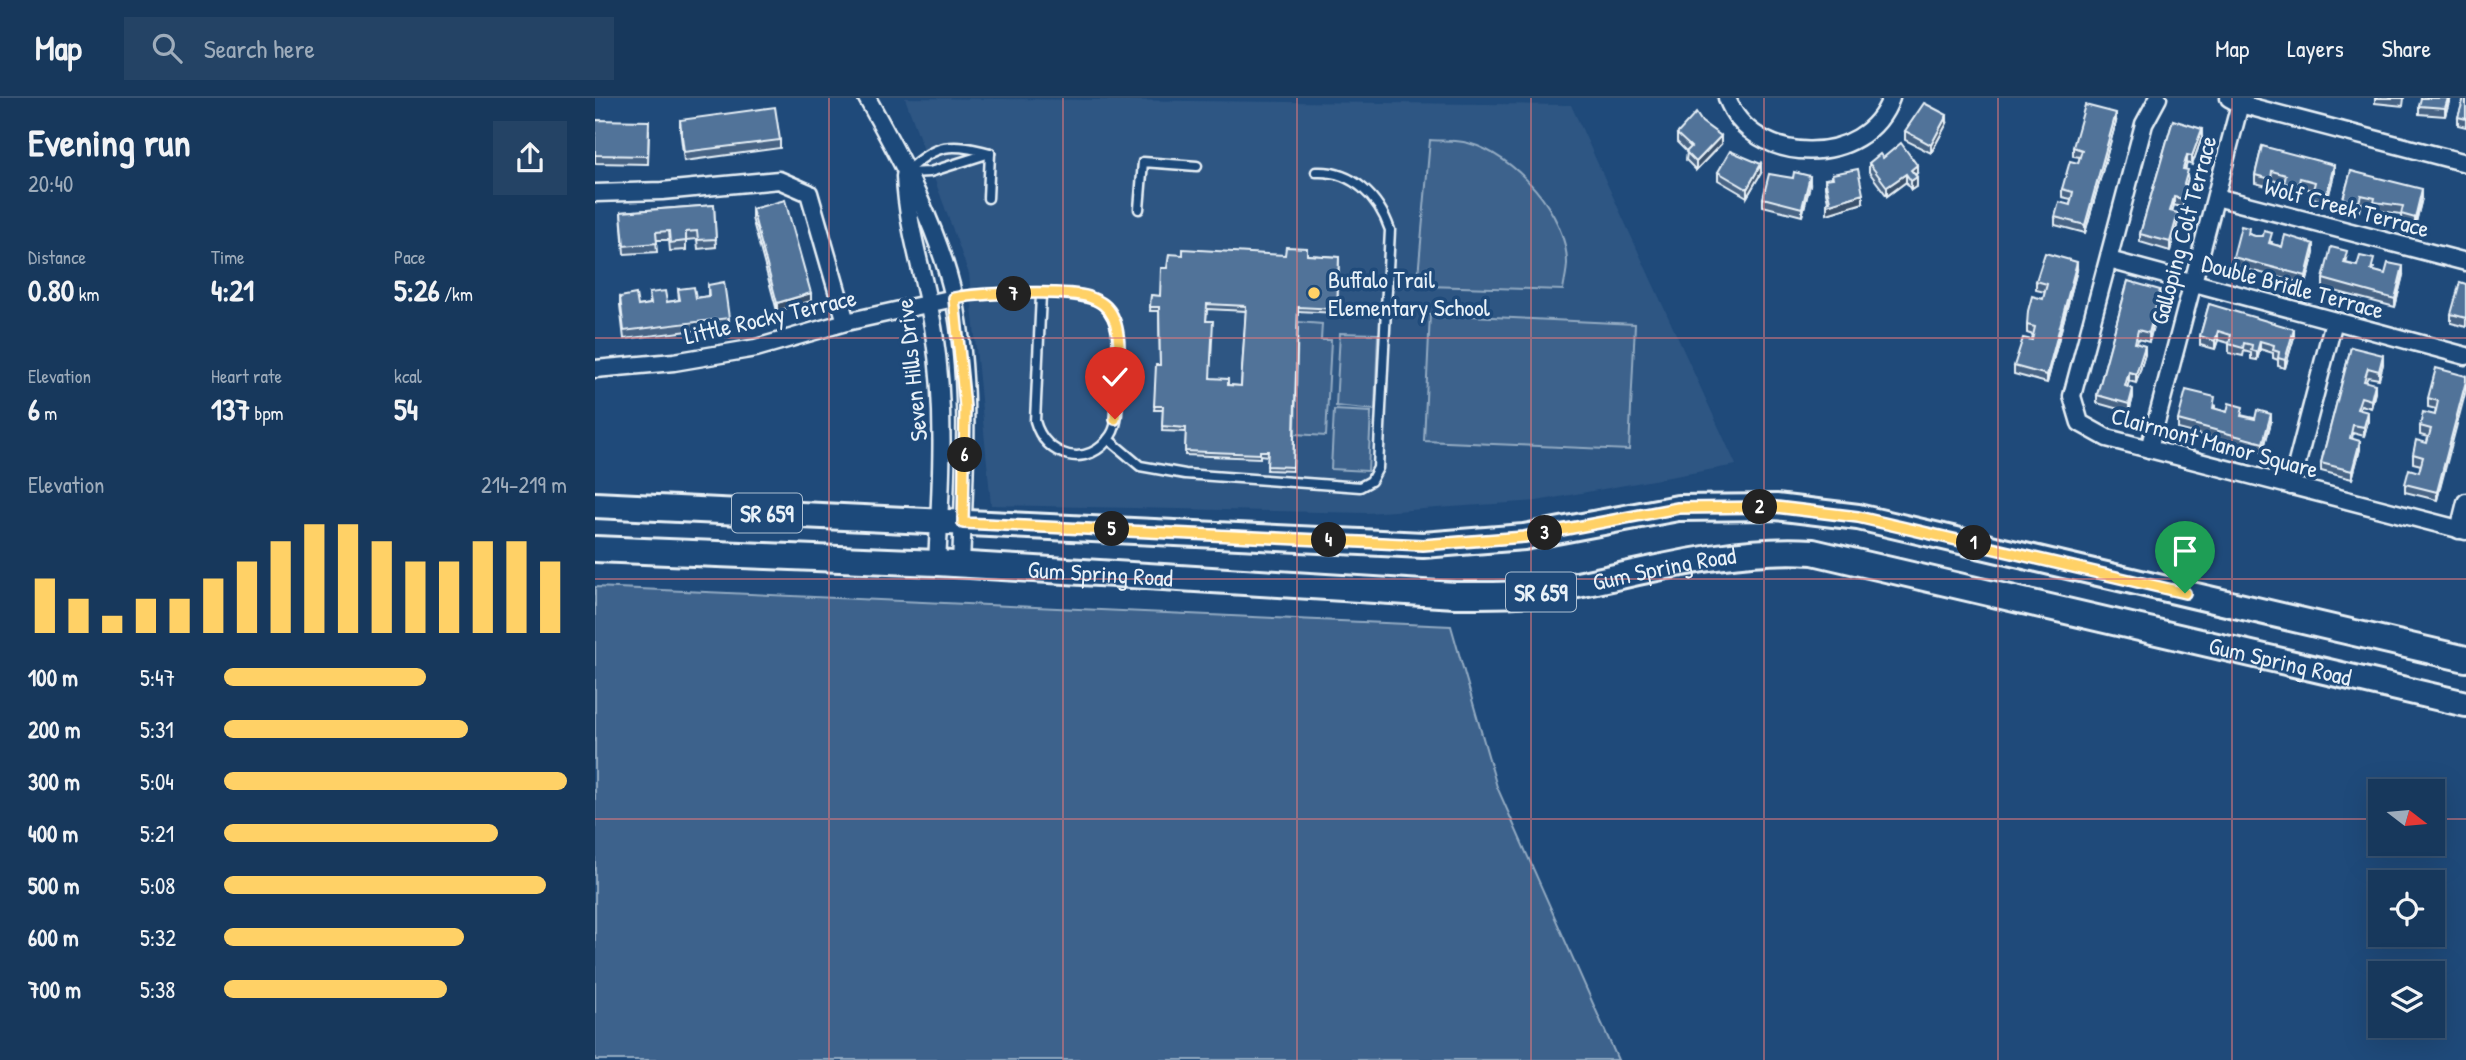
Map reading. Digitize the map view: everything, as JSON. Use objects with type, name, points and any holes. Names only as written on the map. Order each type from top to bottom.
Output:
[{"type":"main road","name":"Gum Spring Road","points":[[595,505],[1423,545],[1524,537],[1678,508],[1776,507],[1869,519],[2466,659]]},
{"type":"main road","name":"Gum Spring Road","points":[[595,548],[937,563],[1376,592],[1500,595],[1537,593],[1732,553],[1777,550],[1813,552],[2466,704]]},
{"type":"street","name":"Seven Hills Drive","points":[[867,98],[926,212],[954,298],[965,407],[951,522],[937,563]]},
{"type":"street","points":[[1727,98],[1731,109],[1748,129],[1764,138],[1798,150],[1821,151],[1860,140],[1878,124],[1891,98]]},
{"type":"street","name":"Clairmont Manor Square","points":[[2158,98],[2144,124],[2072,396],[2080,423],[2097,435],[2462,531]]},
{"type":"street","points":[[2235,101],[2466,163]]},
{"type":"street","name":"Galloping Colt Terrace","points":[[2149,449],[2216,197],[2235,101]]},
{"type":"street","name":"Seven Hills Drive","points":[[905,173],[906,206],[929,303],[951,522],[961,565]]},
{"type":"street","points":[[595,193],[662,191],[779,180],[795,184],[809,193],[846,322]]},
{"type":"street","name":"Wolf Creek Terrace","points":[[2216,197],[2466,262]]},
{"type":"street","name":"Double Bridle Terrace","points":[[2109,260],[2466,356]]},
{"type":"street","name":"Little Rocky Terrace","points":[[595,369],[674,362],[757,348],[846,322],[954,298]]},
{"type":"street","points":[[2291,486],[2334,321]]},
{"type":"street","points":[[2462,531],[2466,502]]},
{"type":"lane","points":[[905,173],[926,154],[944,147],[963,146],[990,153]]},
{"type":"lane","points":[[905,173],[930,172],[990,153]]},
{"type":"lane","points":[[989,198],[990,153]]},
{"type":"lane","points":[[1139,209],[1143,162],[1197,166]]},
{"type":"lane","points":[[1108,439],[1140,466],[1185,474],[1360,487],[1371,481],[1378,468],[1390,230],[1385,213],[1350,177],[1335,171],[1316,172]]},
{"type":"lane","points":[[954,298],[970,295],[1041,295],[1086,296],[1103,303],[1113,317],[1118,333],[1115,419],[1108,439],[1086,455],[1071,456],[1054,450],[1039,438],[1035,421],[1041,295]]},
{"type":"shaded area","name":"Buffalo Trail Elementary School","points":[[905,98],[1571,105],[1736,465],[1537,501],[1366,513],[991,505],[969,274]]},
{"type":"shaded area","points":[[1430,140],[1463,142],[1486,150],[1520,173],[1535,189],[1558,225],[1565,244],[1567,263],[1563,290],[1427,286],[1418,276]]},
{"type":"shaded area","points":[[1430,314],[1635,324],[1629,450],[1424,441]]},
{"type":"shaded area","points":[[1298,322],[1322,324],[1321,340],[1331,340],[1326,436],[1295,434]]},
{"type":"shaded area","points":[[1340,333],[1378,334],[1375,410],[1336,406]]},
{"type":"shaded area","points":[[1334,410],[1371,412],[1368,471],[1331,469]]},
{"type":"shaded area","points":[[595,587],[1451,626],[1497,787],[1618,1060],[595,1060]]},
{"type":"building","points":[[2421,98],[2448,98],[2445,108],[2419,106]]},
{"type":"building","points":[[2466,98],[2466,119],[2458,117]]},
{"type":"building","points":[[1924,103],[1947,115],[1931,145],[1905,131]]},
{"type":"building","points":[[2085,105],[2116,113],[2085,225],[2055,217],[2059,202],[2070,205],[2073,192],[2062,189],[2070,161],[2078,163],[2082,150],[2073,147]]},
{"type":"building","points":[[775,107],[780,140],[684,152],[680,120]]},
{"type":"building","points":[[1696,113],[1702,122],[1721,136],[1696,162],[1686,152],[1691,147],[1677,134]]},
{"type":"building","points":[[595,120],[649,121],[648,156],[595,155]]},
{"type":"building","points":[[2173,120],[2202,129],[2192,156],[2187,155],[2183,169],[2188,170],[2183,199],[2174,197],[2170,211],[2178,213],[2170,242],[2140,234]]},
{"type":"building","points":[[1901,143],[1917,165],[1911,170],[1917,177],[1911,181],[1906,174],[1887,187],[1869,163],[1880,154],[1883,158]]},
{"type":"building","points":[[2262,146],[2334,165],[2327,193],[2313,190],[2315,182],[2300,178],[2298,186],[2284,183],[2286,175],[2272,171],[2271,179],[2255,175]]},
{"type":"building","points":[[1730,151],[1761,164],[1747,189],[1718,172]]},
{"type":"building","points":[[1858,169],[1863,194],[1827,205],[1830,201],[1825,179],[1833,178],[1832,174]]},
{"type":"building","points":[[2351,171],[2422,189],[2415,218],[2401,214],[2403,206],[2374,202],[2375,198],[2361,195],[2359,202],[2343,199]]},
{"type":"building","points":[[1794,172],[1810,176],[1802,208],[1763,198],[1769,174],[1793,178]]},
{"type":"building","points":[[785,200],[811,293],[777,303],[752,209]]},
{"type":"building","points":[[714,205],[716,239],[698,240],[697,231],[686,232],[686,241],[670,243],[669,231],[656,232],[657,243],[624,246],[621,212]]},
{"type":"building","points":[[2241,226],[2249,228],[2248,234],[2255,236],[2263,236],[2264,231],[2272,233],[2269,243],[2282,247],[2285,235],[2314,244],[2306,276],[2233,257]]},
{"type":"building","name":"Buffalo Trail Elementary School","points":[[1286,247],[1307,248],[1307,255],[1339,257],[1337,309],[1298,307],[1293,467],[1267,466],[1268,451],[1260,451],[1260,454],[1185,451],[1186,428],[1162,426],[1163,406],[1154,406],[1156,365],[1160,365],[1159,307],[1150,307],[1151,295],[1160,296],[1161,268],[1167,268],[1169,254],[1183,255],[1183,249],[1285,255]],"holes":[[[1207,304],[1246,306],[1241,386],[1228,385],[1228,379],[1210,378],[1213,321],[1206,321]]]},
{"type":"building","points":[[2331,247],[2347,251],[2344,263],[2357,266],[2360,256],[2374,259],[2371,270],[2385,274],[2388,263],[2403,266],[2395,299],[2323,279]]},
{"type":"building","points":[[2045,253],[2077,262],[2047,375],[2014,366],[2023,338],[2032,340],[2035,327],[2027,325],[2028,311],[2032,296],[2043,299],[2047,284],[2036,281]]},
{"type":"building","points":[[2128,281],[2160,290],[2149,333],[2138,330],[2135,343],[2145,346],[2136,374],[2129,372],[2125,386],[2133,389],[2129,404],[2097,395]]},
{"type":"building","points":[[724,282],[729,318],[624,331],[620,297],[636,294],[638,306],[651,304],[649,293],[665,291],[667,302],[680,300],[678,289],[694,287],[696,298],[709,296],[708,285]]},
{"type":"building","points":[[2460,282],[2466,284],[2466,318],[2451,314]]},
{"type":"building","points":[[2209,304],[2294,329],[2285,360],[2278,358],[2279,352],[2273,350],[2274,345],[2260,341],[2257,352],[2251,350],[2252,345],[2244,343],[2243,348],[2229,344],[2231,335],[2218,331],[2215,341],[2200,336]]},
{"type":"building","points":[[2351,347],[2383,355],[2379,371],[2368,368],[2364,381],[2375,384],[2371,400],[2361,397],[2357,409],[2368,412],[2364,427],[2353,425],[2350,438],[2360,441],[2352,471],[2321,463]]},
{"type":"building","points":[[2436,368],[2466,376],[2437,492],[2405,484],[2409,469],[2419,472],[2423,457],[2413,454],[2416,440],[2427,443],[2431,429],[2420,426],[2423,412],[2435,415],[2438,401],[2428,398]]},
{"type":"building","points":[[2186,390],[2215,397],[2213,408],[2227,412],[2229,403],[2243,407],[2241,416],[2255,419],[2257,410],[2271,414],[2263,443],[2178,420]]},
{"type":"place","name":"Buffalo Trail Elementary School","points":[[1314,293]]},
{"type":"route","points":[[1115,419],[1118,333],[1113,317],[1103,303],[1086,296],[1019,294],[954,298],[965,407],[963,523],[1423,545],[1524,537],[1678,508],[1776,507],[1858,517],[2185,593]]}]
